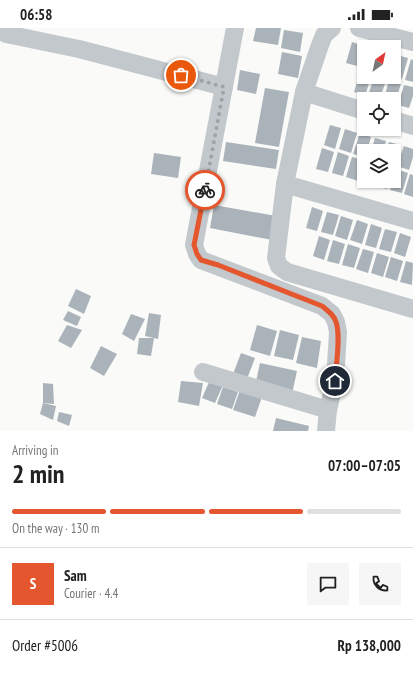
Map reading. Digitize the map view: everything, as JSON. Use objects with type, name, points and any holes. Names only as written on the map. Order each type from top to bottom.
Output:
[{"type":"street","points":[[235,28],[194,245],[201,260],[218,265],[322,306],[332,314],[336,322],[338,332],[335,381],[328,410],[326,431]]},
{"type":"street","points":[[332,28],[324,35],[304,92],[285,184],[276,258],[279,266],[287,272],[413,309]]},
{"type":"street","points":[[359,28],[413,42]]},
{"type":"street","points":[[6,34],[79,49],[224,87]]},
{"type":"street","points":[[304,92],[357,109]]},
{"type":"street","points":[[401,122],[413,126]]},
{"type":"street","points":[[285,184],[413,221]]},
{"type":"street","points":[[204,372],[328,410]]},
{"type":"building","points":[[256,28],[281,28],[278,45],[253,41]]},
{"type":"building","points":[[284,30],[303,33],[300,52],[281,48]]},
{"type":"building","points":[[352,42],[357,44],[357,66],[346,63]]},
{"type":"building","points":[[282,52],[302,56],[298,78],[278,74]]},
{"type":"building","points":[[401,56],[408,58],[401,79]]},
{"type":"building","points":[[411,59],[413,60],[413,82],[405,80]]},
{"type":"building","points":[[240,70],[260,74],[256,94],[237,90]]},
{"type":"building","points":[[357,82],[357,84],[369,84],[366,92],[354,92]]},
{"type":"building","points":[[372,84],[385,84],[382,92],[369,92]]},
{"type":"building","points":[[388,84],[401,84],[398,92],[386,92]]},
{"type":"building","points":[[404,85],[413,87],[413,96],[409,108],[401,106],[401,95]]},
{"type":"building","points":[[265,88],[289,92],[279,147],[255,143]]},
{"type":"building","points":[[330,125],[341,128],[335,149],[324,145]]},
{"type":"building","points":[[345,129],[357,133],[351,153],[339,149]]},
{"type":"building","points":[[359,136],[371,137],[369,144],[357,144],[357,155],[353,154]]},
{"type":"building","points":[[375,138],[386,141],[385,144],[373,144]]},
{"type":"building","points":[[226,142],[279,150],[276,169],[223,161]]},
{"type":"building","points":[[404,146],[413,149],[413,157],[409,170],[401,167],[401,155]]},
{"type":"building","points":[[322,148],[334,152],[328,172],[316,169]]},
{"type":"building","points":[[338,152],[349,156],[343,176],[332,173]]},
{"type":"building","points":[[154,153],[181,157],[178,178],[151,174]]},
{"type":"building","points":[[352,157],[357,158],[357,181],[346,177]]},
{"type":"building","points":[[401,171],[408,173],[402,193],[390,190],[391,188],[401,188]]},
{"type":"building","points":[[410,174],[413,175],[413,197],[404,194]]},
{"type":"building","points":[[214,205],[276,216],[272,240],[210,228]]},
{"type":"building","points":[[312,207],[323,211],[317,231],[306,228]]},
{"type":"building","points":[[327,212],[339,215],[333,235],[321,232]]},
{"type":"building","points":[[341,216],[353,220],[347,240],[335,236]]},
{"type":"building","points":[[357,220],[368,224],[362,244],[350,240]]},
{"type":"building","points":[[371,224],[382,228],[376,248],[365,245]]},
{"type":"building","points":[[385,229],[397,232],[391,252],[379,249]]},
{"type":"building","points":[[400,233],[411,237],[405,257],[394,253]]},
{"type":"building","points":[[319,236],[330,240],[324,260],[313,256]]},
{"type":"building","points":[[333,240],[345,244],[339,264],[327,261]]},
{"type":"building","points":[[348,244],[360,248],[354,268],[342,265]]},
{"type":"building","points":[[363,249],[374,252],[368,273],[356,269]]},
{"type":"building","points":[[377,253],[389,257],[383,277],[371,273]]},
{"type":"building","points":[[391,257],[403,261],[397,281],[385,277]]},
{"type":"building","points":[[406,261],[413,263],[412,285],[400,282]]},
{"type":"building","points":[[76,289],[91,296],[84,314],[68,306]]},
{"type":"building","points":[[68,311],[81,317],[77,326],[63,320]]},
{"type":"building","points":[[149,313],[161,315],[158,339],[145,336]]},
{"type":"building","points":[[131,314],[145,319],[134,341],[122,334]]},
{"type":"building","points":[[67,325],[82,330],[71,348],[58,341]]},
{"type":"building","points":[[257,325],[277,331],[270,356],[250,350]]},
{"type":"building","points":[[280,330],[299,335],[293,360],[274,356]]},
{"type":"building","points":[[302,337],[321,341],[317,368],[296,363]]},
{"type":"building","points":[[139,338],[154,338],[151,356],[137,354]]},
{"type":"building","points":[[101,346],[117,354],[104,376],[90,368]]},
{"type":"building","points":[[241,353],[255,358],[247,379],[233,374]]},
{"type":"building","points":[[260,363],[297,371],[292,394],[255,386]]},
{"type":"building","points":[[210,380],[223,385],[215,403],[202,398]]},
{"type":"building","points":[[181,381],[203,383],[199,406],[178,402]]},
{"type":"building","points":[[43,383],[53,384],[54,404],[43,403]]},
{"type":"building","points":[[223,387],[238,392],[232,409],[217,404]]},
{"type":"building","points":[[240,390],[262,397],[255,417],[233,410]]},
{"type":"building","points":[[43,403],[56,406],[53,420],[40,414]]},
{"type":"building","points":[[59,412],[72,415],[69,426],[57,421]]},
{"type":"building","points":[[276,418],[309,426],[308,431],[273,431]]},
{"type":"way so far","points":[[181,75],[224,87],[205,190]]},
{"type":"route","points":[[205,190],[194,245],[201,260],[218,265],[322,306],[332,314],[336,322],[338,332],[335,381]]}]
